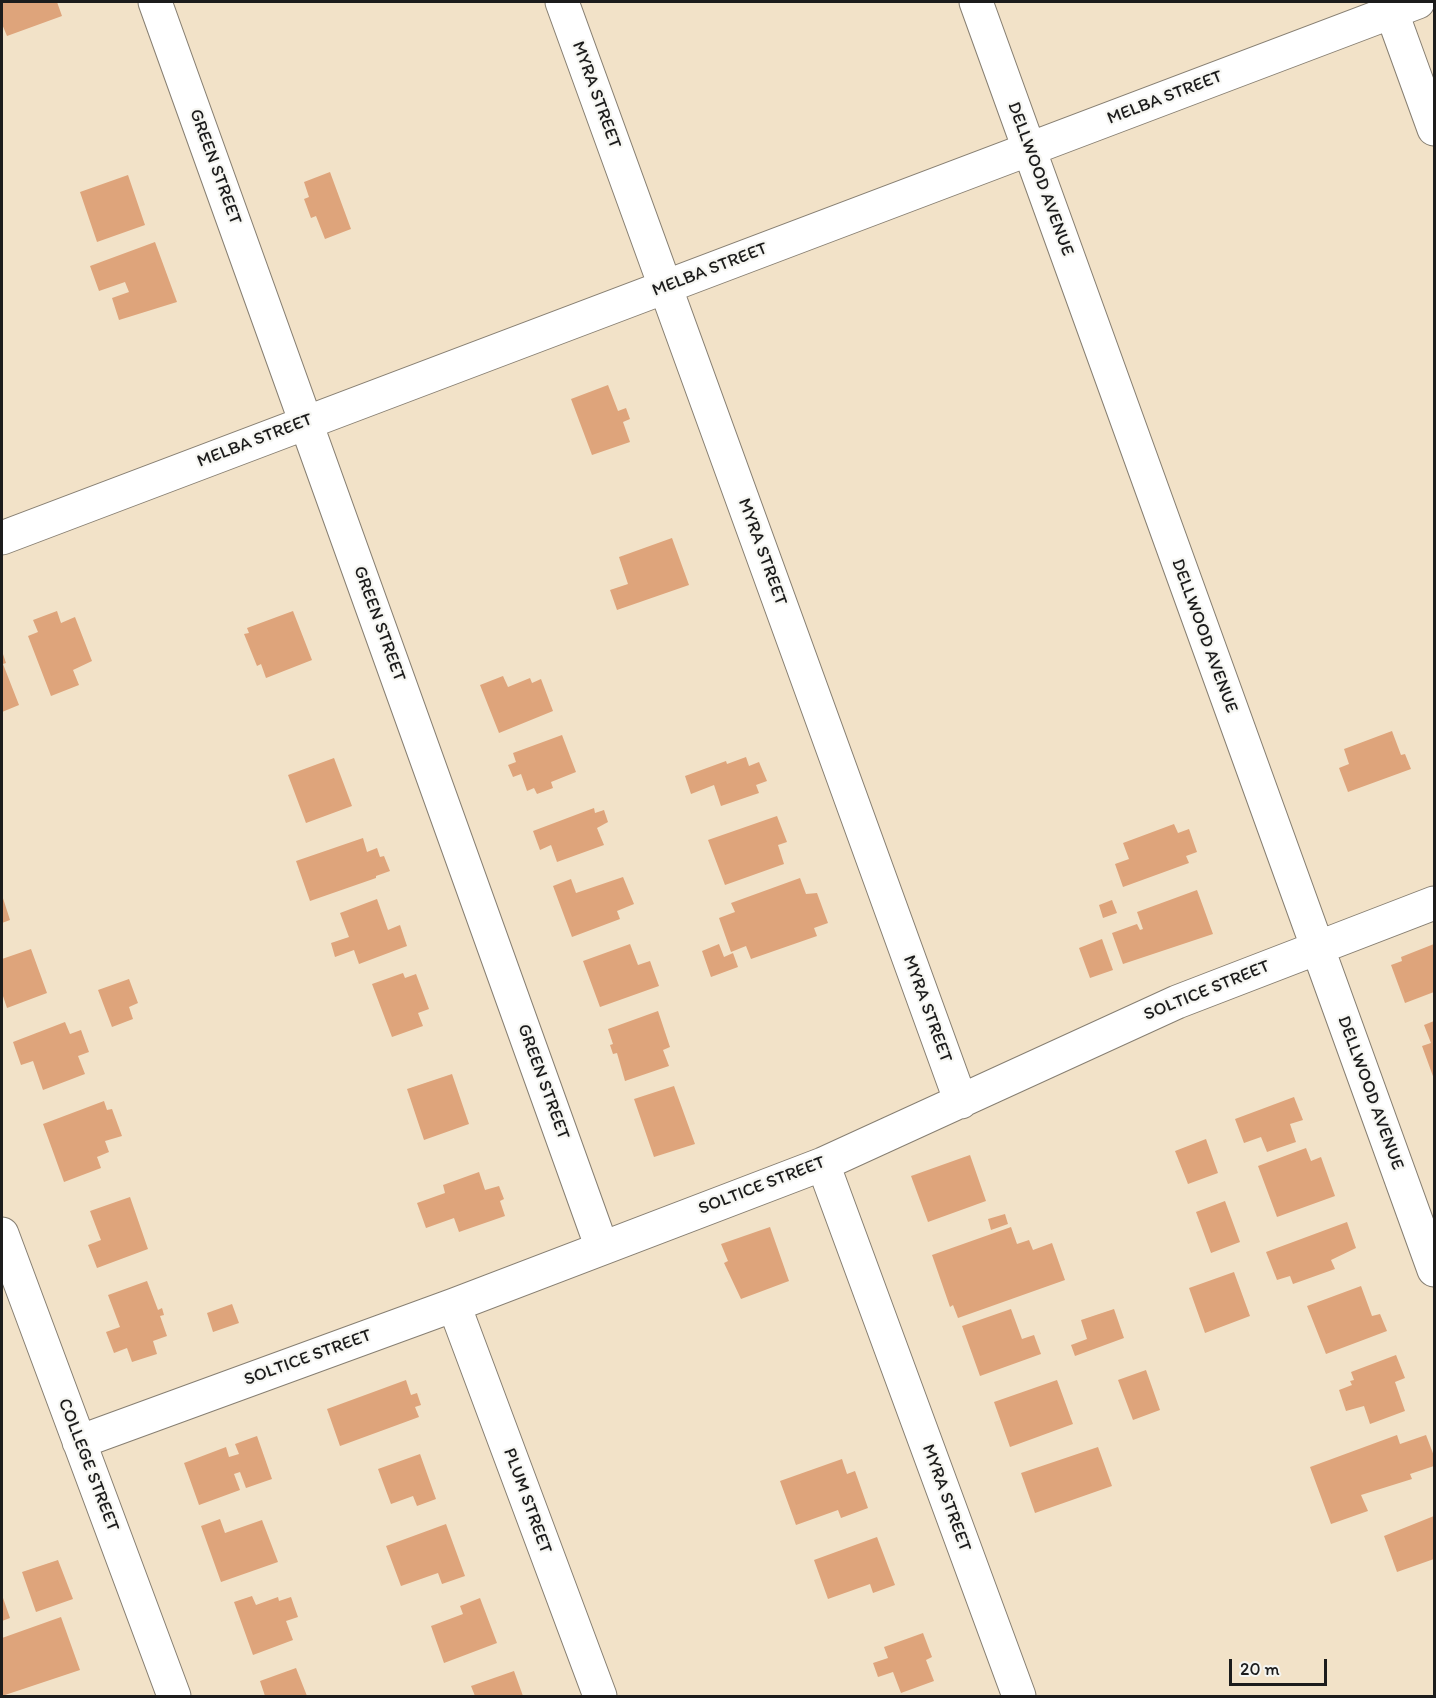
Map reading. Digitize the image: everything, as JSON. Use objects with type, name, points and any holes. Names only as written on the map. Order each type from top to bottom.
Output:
[{"type":"street","name":"GREEN STREET","points":[[155,2],[602,1248]]},
{"type":"street","name":"MYRA STREET","points":[[562,2],[961,1102]]},
{"type":"street","name":"DELLWOOD AVENUE","points":[[976,2],[1434,1270]]},
{"type":"street","name":"MELBA STREET","points":[[2,538],[1029,150],[1399,5]]},
{"type":"street","points":[[1399,5],[1434,129]]},
{"type":"street","name":"SOLTICE STREET","points":[[79,1442],[454,1305],[823,1164],[1177,1002],[1434,903]]},
{"type":"street","name":"MYRA STREET","points":[[823,1164],[1019,1696]]},
{"type":"street","name":"COLLEGE STREET","points":[[2,1234],[174,1696]]},
{"type":"street","name":"PLUM STREET","points":[[454,1305],[600,1696]]},
{"type":"building","points":[[2,2],[57,2],[62,16],[7,36],[2,24]]},
{"type":"building","points":[[330,172],[351,229],[325,239],[316,216],[311,218],[304,199],[309,197],[304,182]]},
{"type":"building","points":[[128,175],[145,225],[97,242],[80,192]]},
{"type":"building","points":[[155,242],[177,302],[119,320],[112,298],[129,292],[125,282],[99,291],[90,266]]},
{"type":"building","points":[[608,385],[618,411],[626,408],[630,419],[623,422],[630,442],[592,455],[571,399]]},
{"type":"building","points":[[672,538],[689,585],[617,610],[610,590],[628,584],[619,557]]},
{"type":"building","points":[[57,611],[61,623],[75,617],[92,661],[73,670],[79,685],[51,696],[28,636],[38,632],[33,620]]},
{"type":"building","points":[[293,611],[312,660],[266,678],[261,664],[257,666],[244,634],[249,633],[247,628]]},
{"type":"building","points":[[2,651],[6,663],[3,664],[19,705],[2,712]]},
{"type":"building","points":[[503,676],[508,687],[530,678],[532,683],[541,679],[553,711],[499,733],[480,685]]},
{"type":"building","points":[[1392,731],[1401,755],[1405,754],[1411,769],[1348,792],[1339,768],[1349,764],[1344,749]]},
{"type":"building","points":[[562,735],[576,772],[551,782],[553,788],[537,794],[534,788],[527,791],[521,774],[513,777],[508,765],[516,762],[513,753]]},
{"type":"building","points":[[746,757],[749,766],[759,762],[767,781],[756,785],[759,793],[721,806],[714,785],[691,794],[685,776],[726,761],[727,764]]},
{"type":"building","points":[[334,758],[352,806],[306,823],[288,775]]},
{"type":"building","points":[[594,808],[595,813],[604,810],[608,822],[597,828],[604,845],[557,862],[551,845],[540,850],[533,831]]},
{"type":"building","points":[[777,816],[787,842],[778,845],[784,864],[725,885],[708,840]]},
{"type":"building","points":[[1174,824],[1178,833],[1189,829],[1197,852],[1186,856],[1189,863],[1123,887],[1115,864],[1129,859],[1123,843]]},
{"type":"building","points":[[363,838],[367,852],[377,848],[380,857],[384,856],[390,871],[310,901],[296,861]]},
{"type":"building","points":[[623,877],[634,904],[617,911],[620,919],[572,937],[553,886],[571,879],[576,893]]},
{"type":"building","points":[[800,878],[806,894],[817,893],[828,923],[814,928],[817,936],[751,959],[746,946],[731,952],[719,918],[735,912],[731,903]]},
{"type":"building","points":[[1197,890],[1213,934],[1123,964],[1112,933],[1137,924],[1140,930],[1143,929],[1137,912]]},
{"type":"building","points":[[2,895],[10,920],[2,923]]},
{"type":"building","points":[[377,899],[388,930],[400,925],[407,946],[359,964],[354,950],[335,957],[331,943],[349,937],[340,913]]},
{"type":"building","points":[[1112,900],[1117,913],[1103,918],[1099,905]]},
{"type":"building","points":[[1102,939],[1113,970],[1090,978],[1079,948]]},
{"type":"building","points":[[630,944],[638,965],[650,961],[659,986],[600,1007],[583,961]]},
{"type":"building","points":[[719,944],[724,957],[733,953],[738,967],[711,977],[702,951]]},
{"type":"building","points":[[1434,944],[1434,992],[1405,1003],[1391,965],[1402,961],[1401,957]]},
{"type":"building","points":[[31,949],[47,993],[7,1008],[2,993],[2,959]]},
{"type":"building","points":[[403,973],[405,978],[416,974],[429,1009],[418,1013],[423,1026],[392,1037],[372,984]]},
{"type":"building","points":[[129,979],[138,1003],[129,1007],[133,1019],[112,1027],[98,990]]},
{"type":"building","points":[[658,1011],[670,1047],[663,1050],[669,1066],[625,1081],[617,1053],[613,1054],[610,1045],[613,1044],[608,1029]]},
{"type":"building","points":[[1434,1021],[1434,1079],[1422,1046],[1431,1043],[1424,1025]]},
{"type":"building","points":[[65,1022],[70,1034],[81,1030],[89,1052],[78,1056],[85,1074],[43,1090],[33,1061],[21,1065],[13,1042]]},
{"type":"building","points":[[452,1074],[469,1124],[424,1140],[407,1089]]},
{"type":"building","points":[[674,1086],[695,1144],[654,1157],[634,1099]]},
{"type":"building","points":[[1294,1097],[1303,1120],[1290,1124],[1296,1142],[1267,1152],[1261,1137],[1244,1143],[1235,1119]]},
{"type":"building","points":[[104,1101],[107,1110],[112,1109],[122,1136],[105,1141],[109,1152],[97,1157],[101,1168],[64,1182],[43,1124]]},
{"type":"building","points":[[1206,1139],[1218,1173],[1188,1184],[1175,1151]]},
{"type":"building","points":[[1306,1148],[1311,1161],[1321,1157],[1335,1196],[1277,1217],[1258,1166]]},
{"type":"building","points":[[970,1155],[986,1201],[928,1222],[911,1176]]},
{"type":"building","points":[[479,1172],[485,1190],[499,1186],[504,1199],[500,1201],[505,1216],[459,1232],[454,1218],[426,1228],[417,1203],[445,1193],[443,1185]]},
{"type":"building","points":[[130,1197],[148,1249],[97,1268],[88,1245],[101,1240],[90,1211]]},
{"type":"building","points":[[1225,1201],[1240,1242],[1211,1253],[1196,1212]]},
{"type":"building","points":[[1005,1214],[1008,1224],[991,1230],[988,1219]]},
{"type":"building","points":[[1347,1222],[1356,1248],[1331,1260],[1335,1269],[1293,1284],[1290,1276],[1277,1280],[1266,1252]]},
{"type":"building","points":[[770,1227],[789,1281],[741,1299],[724,1263],[728,1261],[721,1244]]},
{"type":"building","points":[[1011,1227],[1017,1244],[1029,1240],[1033,1250],[1052,1243],[1065,1280],[958,1318],[953,1305],[950,1307],[932,1255]]},
{"type":"building","points":[[1234,1272],[1250,1316],[1205,1333],[1189,1288]]},
{"type":"building","points":[[147,1281],[158,1310],[162,1308],[164,1315],[160,1316],[167,1336],[153,1341],[157,1354],[132,1362],[127,1348],[114,1353],[106,1332],[120,1327],[108,1295]]},
{"type":"building","points":[[1361,1286],[1372,1316],[1380,1314],[1387,1331],[1326,1354],[1307,1306]]},
{"type":"building","points":[[232,1304],[239,1323],[213,1332],[207,1313]]},
{"type":"building","points":[[1011,1309],[1022,1339],[1034,1335],[1041,1354],[980,1376],[962,1326]]},
{"type":"building","points":[[1114,1309],[1124,1338],[1075,1356],[1071,1345],[1087,1339],[1081,1320]]},
{"type":"building","points":[[1396,1355],[1405,1378],[1395,1382],[1405,1411],[1370,1424],[1364,1406],[1346,1411],[1339,1390],[1352,1385],[1350,1381],[1354,1380],[1351,1372]]},
{"type":"building","points":[[1146,1370],[1160,1410],[1133,1420],[1118,1380]]},
{"type":"building","points":[[406,1380],[411,1395],[417,1393],[421,1405],[415,1407],[419,1417],[340,1446],[327,1409]]},
{"type":"building","points":[[1057,1380],[1073,1424],[1010,1447],[994,1402]]},
{"type":"building","points":[[1397,1435],[1400,1444],[1426,1435],[1434,1456],[1434,1466],[1410,1474],[1412,1479],[1361,1495],[1368,1511],[1331,1524],[1310,1467]]},
{"type":"building","points":[[257,1436],[272,1479],[246,1488],[240,1472],[234,1474],[240,1490],[199,1505],[184,1463],[226,1447],[229,1457],[239,1454],[235,1444]]},
{"type":"building","points":[[1098,1447],[1112,1486],[1035,1513],[1021,1473]]},
{"type":"building","points":[[420,1454],[436,1499],[417,1506],[413,1496],[391,1504],[378,1469]]},
{"type":"building","points":[[842,1459],[847,1474],[855,1471],[868,1508],[841,1518],[838,1510],[796,1525],[780,1481]]},
{"type":"building","points":[[1434,1516],[1434,1559],[1397,1572],[1384,1536]]},
{"type":"building","points":[[220,1519],[225,1533],[262,1520],[278,1562],[221,1582],[201,1526]]},
{"type":"building","points":[[446,1524],[465,1576],[442,1584],[438,1573],[401,1586],[386,1546]]},
{"type":"building","points":[[877,1537],[895,1585],[873,1593],[870,1584],[828,1599],[814,1560]]},
{"type":"building","points":[[58,1560],[73,1599],[36,1612],[22,1572]]},
{"type":"building","points":[[2,1595],[10,1618],[2,1621]]},
{"type":"building","points":[[252,1596],[256,1605],[278,1597],[279,1601],[291,1597],[298,1617],[286,1621],[293,1640],[253,1655],[234,1602]]},
{"type":"building","points":[[480,1598],[497,1643],[444,1663],[431,1626],[463,1614],[460,1606]]},
{"type":"building","points":[[61,1617],[80,1670],[2,1696],[2,1638]]},
{"type":"building","points":[[923,1633],[932,1657],[926,1660],[934,1681],[901,1693],[893,1672],[878,1677],[873,1663],[888,1658],[884,1647]]},
{"type":"building","points":[[296,1668],[307,1696],[265,1696],[260,1681]]},
{"type":"building","points":[[514,1671],[523,1696],[475,1696],[471,1686]]}]
